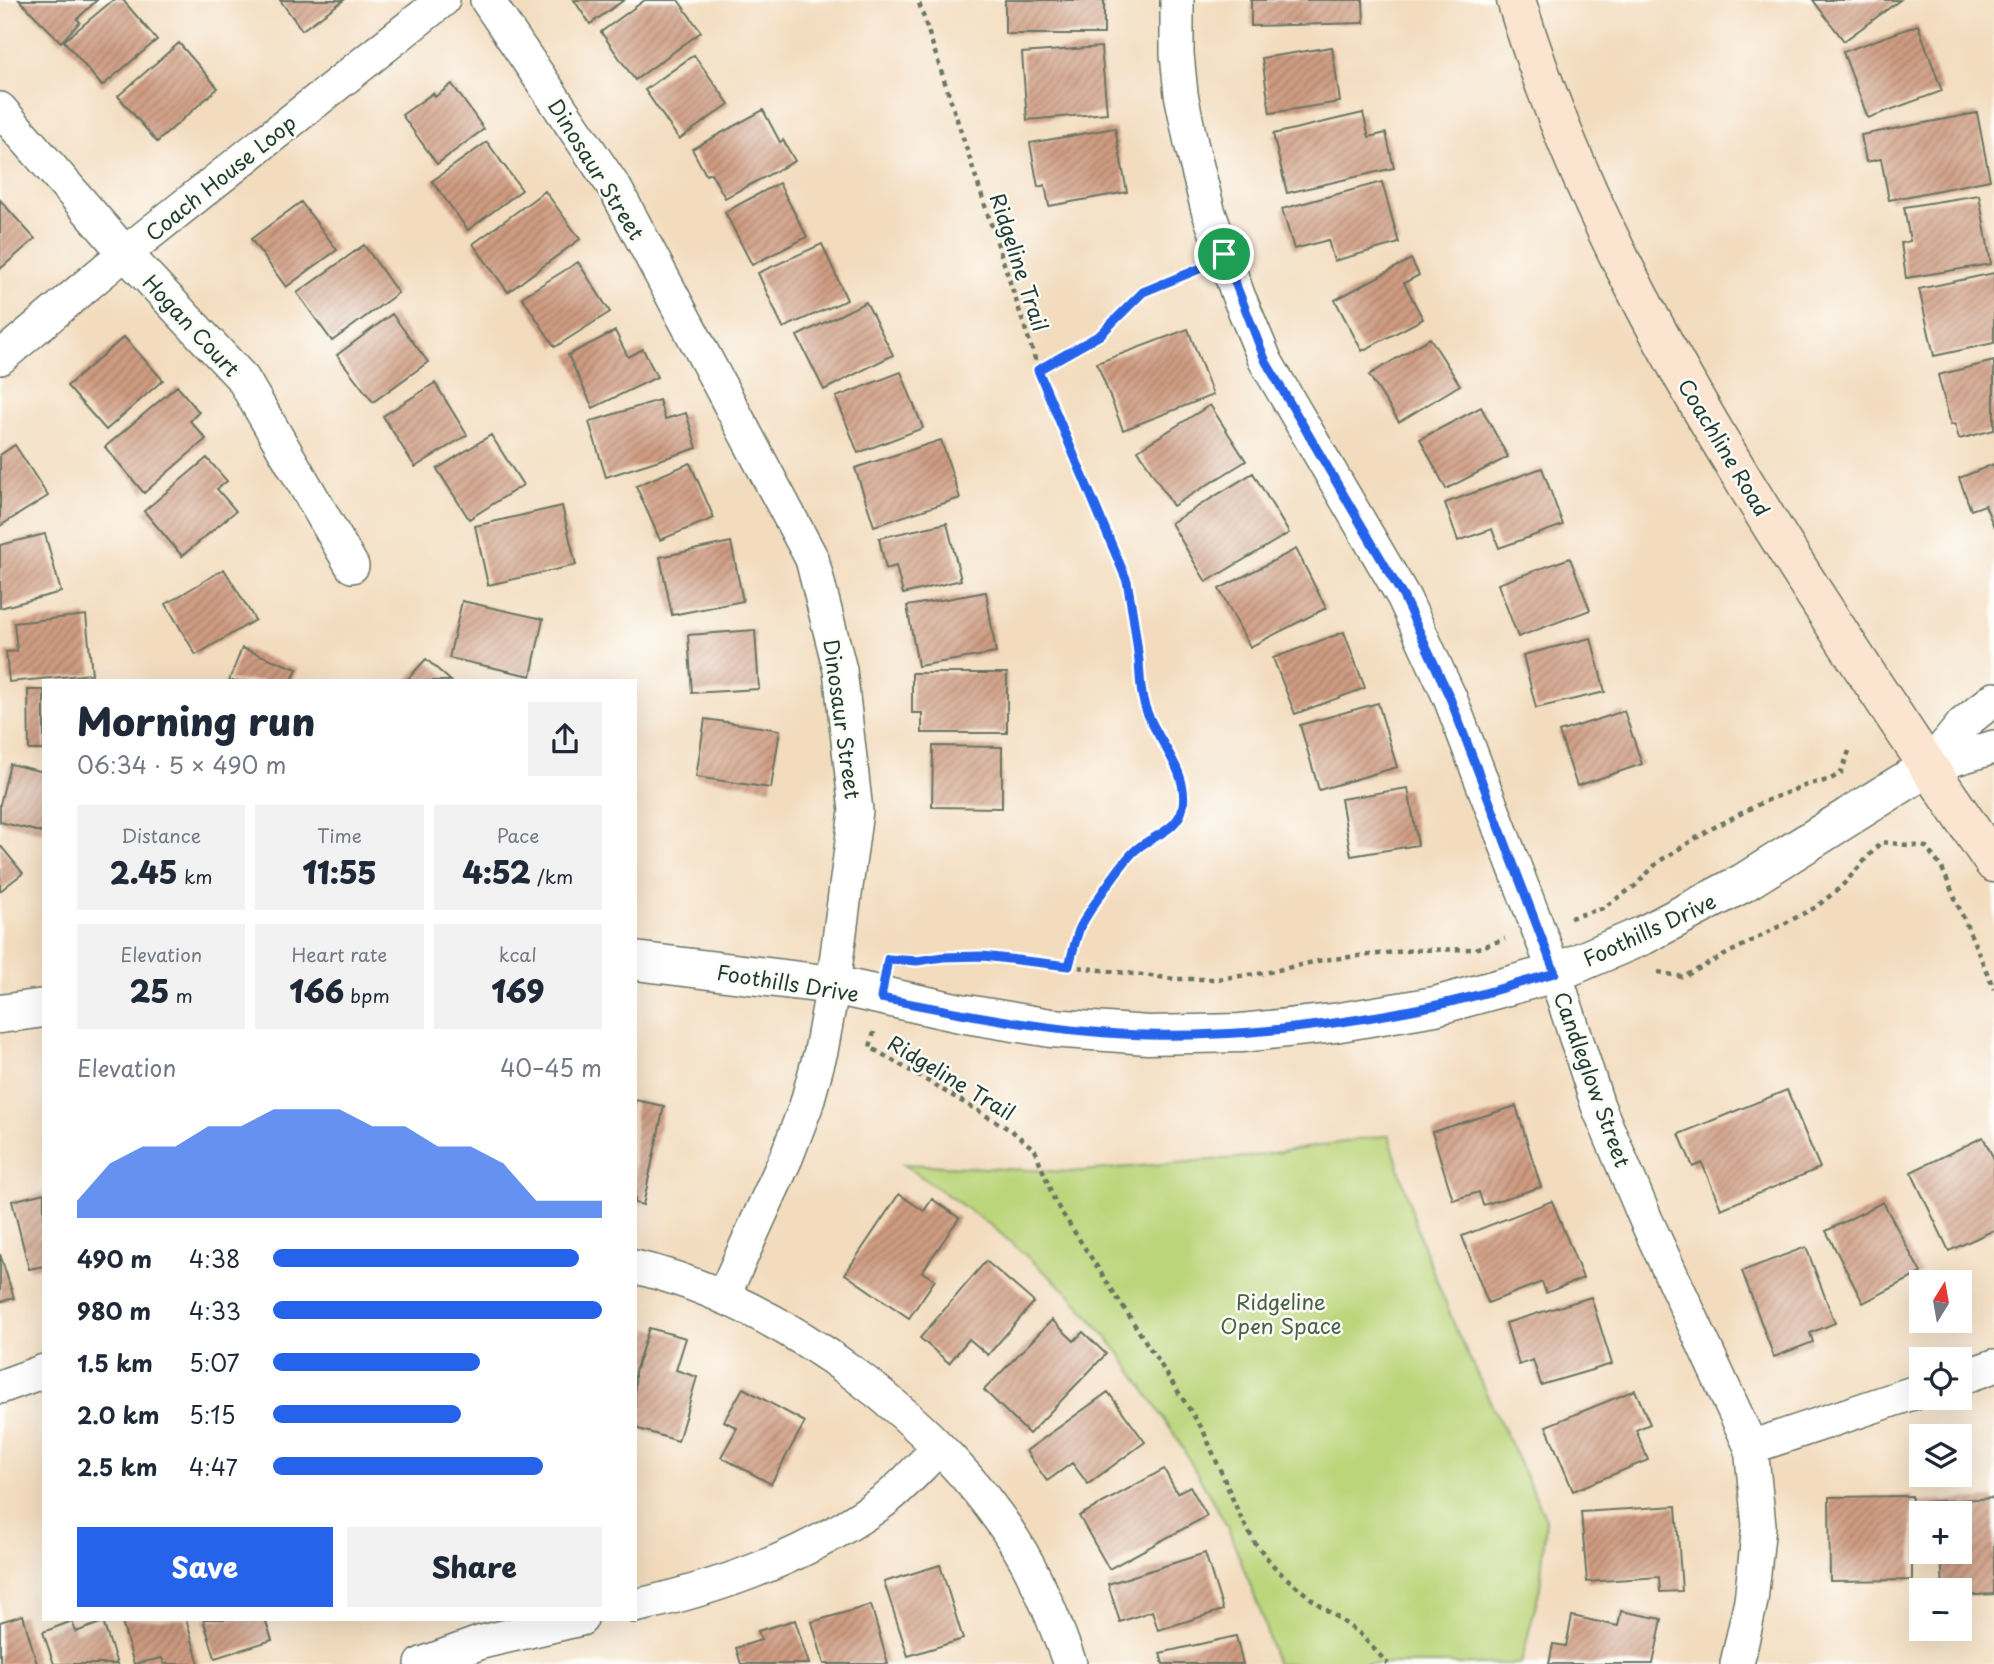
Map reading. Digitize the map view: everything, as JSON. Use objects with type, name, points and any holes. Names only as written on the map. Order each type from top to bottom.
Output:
[{"type":"main road","name":"Coachline Road","points":[[1517,0],[1532,54],[1567,147],[1601,224],[1645,310],[1707,421],[1793,560],[1994,863]]},
{"type":"street","name":"Coach House Loop","points":[[0,358],[125,253],[443,0]]},
{"type":"street","name":"Dinosaur Street","points":[[487,0],[616,190],[812,559],[840,670],[856,811],[834,985],[821,1051],[806,1106],[786,1158],[723,1297]]},
{"type":"street","name":"Candleglow Street","points":[[1177,0],[1177,54],[1181,94],[1191,144],[1208,210],[1266,362],[1404,598],[1445,685],[1539,928],[1598,1106],[1646,1220],[1751,1447],[1759,1525],[1751,1601],[1737,1664]]},
{"type":"street","name":"Hogan Court","points":[[0,109],[125,253],[243,379],[352,565]]},
{"type":"street","points":[[1928,767],[1964,724],[1994,699]]},
{"type":"street","points":[[1928,767],[1994,747]]},
{"type":"street","name":"Foothills Drive","points":[[637,961],[834,985],[881,998],[1051,1028],[1147,1035],[1241,1033],[1335,1023],[1435,1006],[1555,973],[1644,935],[1743,883],[1928,767]]},
{"type":"street","points":[[0,1014],[42,1008]]},
{"type":"street","points":[[637,1268],[723,1297],[802,1338],[904,1413],[984,1499],[1020,1551],[1049,1607],[1070,1664]]},
{"type":"street","points":[[1972,1374],[1994,1366]]},
{"type":"street","points":[[0,1387],[42,1372]]},
{"type":"street","points":[[1751,1447],[1909,1394]]},
{"type":"street","points":[[637,1606],[737,1579],[797,1553],[882,1502],[939,1448]]},
{"type":"street","points":[[422,1664],[482,1642],[572,1621]]},
{"type":"path","name":"Ridgeline Trail","points":[[918,0],[1038,370],[1127,581],[1134,615],[1143,701],[1151,724],[1179,771],[1183,808],[1173,824],[1160,836],[1138,847],[1126,860],[1081,927],[1069,966],[983,956],[917,961],[888,959],[870,1047],[1012,1131],[1035,1150],[1055,1202],[1203,1430],[1240,1516],[1255,1543],[1277,1570],[1359,1633],[1388,1664]]},
{"type":"path","points":[[1038,370],[1100,335],[1143,292],[1199,269],[1224,254]]},
{"type":"path","points":[[1069,966],[1175,979],[1216,979],[1265,973],[1322,960],[1415,950],[1475,949],[1603,908],[1635,886],[1658,862],[1709,830],[1763,802],[1841,773],[1849,751]]},
{"type":"path","points":[[1647,973],[1660,971],[1683,977],[1816,907],[1841,887],[1881,842],[1926,847],[1942,868],[1994,989]]},
{"type":"green space","name":"Ridgeline Open Space","points":[[1389,1135],[1421,1241],[1458,1334],[1546,1519],[1540,1587],[1521,1664],[1276,1664],[1261,1613],[1227,1526],[1176,1437],[1119,1352],[1070,1294],[993,1227],[903,1164],[1070,1172],[1247,1157]]},
{"type":"building","points":[[19,0],[97,0],[77,19],[80,22],[61,42]]},
{"type":"building","points":[[113,0],[123,0],[157,40],[102,86],[64,41]]},
{"type":"building","points":[[280,0],[344,0],[302,30]]},
{"type":"building","points":[[574,0],[624,0],[590,24]]},
{"type":"building","points":[[645,0],[678,0],[701,32],[635,80],[601,32]]},
{"type":"building","points":[[1005,0],[1104,0],[1104,34],[1005,34]]},
{"type":"building","points":[[1251,0],[1363,0],[1364,23],[1251,26]]},
{"type":"building","points":[[1813,0],[1900,0],[1844,41]]},
{"type":"building","points":[[1918,25],[1942,91],[1868,118],[1843,52]]},
{"type":"building","points":[[179,43],[218,88],[157,142],[118,96]]},
{"type":"building","points":[[1101,47],[1107,113],[1027,120],[1022,53]]},
{"type":"building","points":[[1332,47],[1340,102],[1270,113],[1262,58]]},
{"type":"building","points":[[694,55],[729,104],[679,139],[645,90]]},
{"type":"building","points":[[452,84],[484,129],[437,164],[402,115],[433,93],[435,97]]},
{"type":"building","points":[[763,110],[780,142],[783,140],[795,161],[725,198],[711,173],[706,175],[692,149]]},
{"type":"building","points":[[1363,113],[1369,137],[1386,133],[1394,168],[1287,193],[1273,134]]},
{"type":"building","points":[[1977,113],[1990,180],[1889,200],[1881,159],[1866,162],[1861,135]]},
{"type":"building","points":[[1115,128],[1127,192],[1049,206],[1045,185],[1038,187],[1030,143]]},
{"type":"building","points":[[487,142],[522,190],[468,230],[432,181]]},
{"type":"building","points":[[1382,182],[1399,243],[1334,261],[1328,240],[1294,249],[1282,209]]},
{"type":"building","points":[[779,183],[807,237],[752,265],[725,212]]},
{"type":"building","points":[[545,191],[580,239],[508,292],[473,244]]},
{"type":"building","points":[[1979,195],[1991,264],[1906,278],[1901,243],[1910,241],[1904,207]]},
{"type":"building","points":[[0,200],[35,239],[0,269]]},
{"type":"building","points":[[301,202],[337,250],[286,287],[251,239]]},
{"type":"building","points":[[822,244],[847,300],[783,328],[758,273]]},
{"type":"building","points":[[364,245],[398,293],[332,341],[297,293]]},
{"type":"building","points":[[1411,259],[1419,275],[1404,283],[1423,319],[1362,351],[1335,300]]},
{"type":"building","points":[[578,262],[610,312],[555,347],[522,297]]},
{"type":"building","points":[[1994,273],[1994,343],[1934,356],[1919,289]]},
{"type":"building","points":[[866,302],[893,355],[824,390],[797,336]]},
{"type":"building","points":[[392,314],[428,362],[373,402],[337,355]]},
{"type":"building","points":[[1188,329],[1213,395],[1123,430],[1097,363]]},
{"type":"building","points":[[615,331],[628,357],[643,349],[657,377],[593,408],[568,355]]},
{"type":"building","points":[[124,337],[163,380],[106,430],[67,386]]},
{"type":"building","points":[[1430,338],[1460,385],[1399,422],[1369,375]]},
{"type":"building","points":[[1994,361],[1994,430],[1959,439],[1955,424],[1951,425],[1938,375]]},
{"type":"building","points":[[901,372],[923,428],[858,453],[836,397]]},
{"type":"building","points":[[435,383],[467,435],[415,467],[383,416]]},
{"type":"building","points":[[177,386],[199,412],[190,421],[206,439],[144,493],[105,447]]},
{"type":"building","points":[[659,400],[665,419],[686,413],[697,448],[606,477],[589,422]]},
{"type":"building","points":[[1210,405],[1246,461],[1173,506],[1138,450]]},
{"type":"building","points":[[1481,407],[1508,457],[1446,489],[1420,439]]},
{"type":"building","points":[[491,435],[523,485],[469,519],[437,469]]},
{"type":"building","points":[[941,440],[960,498],[874,526],[855,468]]},
{"type":"building","points":[[15,445],[48,496],[0,526],[0,455]]},
{"type":"building","points":[[207,458],[227,481],[217,489],[236,511],[182,556],[144,511]]},
{"type":"building","points":[[690,463],[714,518],[660,540],[636,486]]},
{"type":"building","points":[[1994,464],[1994,527],[1985,505],[1971,510],[1959,478]]},
{"type":"building","points":[[1542,468],[1563,525],[1499,548],[1492,529],[1458,541],[1445,503]]},
{"type":"building","points":[[1253,473],[1289,533],[1206,582],[1171,523]]},
{"type":"building","points":[[562,506],[576,565],[488,585],[475,526]]},
{"type":"building","points":[[947,523],[961,580],[903,594],[896,566],[886,569],[879,538]]},
{"type":"building","points":[[45,534],[61,592],[0,608],[0,545]]},
{"type":"building","points":[[731,542],[743,601],[672,615],[660,557]]},
{"type":"building","points":[[1296,549],[1326,608],[1250,647],[1219,589]]},
{"type":"building","points":[[1570,558],[1590,610],[1518,637],[1498,584]]},
{"type":"building","points":[[224,569],[255,620],[196,655],[166,604]]},
{"type":"building","points":[[986,592],[996,653],[918,666],[907,606]]},
{"type":"building","points":[[462,601],[543,619],[531,676],[449,658]]},
{"type":"building","points":[[86,615],[92,674],[9,682],[6,652],[17,651],[14,623]]},
{"type":"building","points":[[755,630],[759,689],[692,693],[688,635]]},
{"type":"building","points":[[1344,632],[1365,688],[1295,714],[1273,658]]},
{"type":"building","points":[[1591,638],[1605,692],[1536,708],[1523,655]]},
{"type":"building","points":[[242,648],[297,669],[293,679],[230,679]]},
{"type":"building","points":[[426,659],[449,679],[408,679]]},
{"type":"building","points":[[912,673],[1007,673],[1007,733],[922,733],[922,713],[912,713]]},
{"type":"building","points":[[28,690],[42,690],[42,750],[29,750]]},
{"type":"building","points":[[1378,703],[1397,767],[1319,790],[1300,725]]},
{"type":"building","points":[[1624,711],[1642,764],[1577,786],[1559,732]]},
{"type":"building","points":[[705,719],[780,730],[771,788],[696,777]]},
{"type":"building","points":[[933,746],[1002,747],[1002,808],[932,807]]},
{"type":"building","points":[[10,764],[42,772],[42,832],[0,822],[0,804]]},
{"type":"building","points":[[1408,788],[1418,845],[1351,856],[1341,799]]},
{"type":"building","points":[[0,845],[23,873],[0,891]]},
{"type":"building","points":[[1787,1090],[1820,1168],[1721,1209],[1702,1163],[1693,1167],[1679,1134]]},
{"type":"building","points":[[637,1100],[664,1106],[643,1205],[637,1204]]},
{"type":"building","points":[[1516,1106],[1541,1187],[1483,1205],[1479,1192],[1453,1200],[1432,1132]]},
{"type":"building","points":[[1983,1137],[1994,1159],[1994,1230],[1949,1251],[1911,1172]]},
{"type":"building","points":[[42,1194],[42,1266],[29,1269],[12,1201]]},
{"type":"building","points":[[899,1194],[924,1211],[932,1199],[959,1218],[922,1272],[935,1280],[909,1318],[845,1274]]},
{"type":"building","points":[[1552,1201],[1583,1278],[1546,1293],[1542,1282],[1488,1303],[1462,1236]]},
{"type":"building","points":[[1883,1202],[1919,1270],[1909,1270],[1909,1279],[1863,1303],[1826,1231]]},
{"type":"building","points":[[1806,1247],[1835,1323],[1810,1333],[1813,1342],[1774,1357],[1742,1271]]},
{"type":"building","points":[[0,1254],[14,1298],[0,1302]]},
{"type":"building","points":[[986,1261],[1034,1302],[988,1355],[969,1339],[949,1363],[920,1338]]},
{"type":"building","points":[[1591,1297],[1612,1364],[1541,1385],[1533,1360],[1519,1365],[1506,1323]]},
{"type":"building","points":[[1052,1320],[1074,1341],[1083,1332],[1106,1354],[1029,1434],[984,1390]]},
{"type":"building","points":[[649,1328],[686,1338],[676,1370],[697,1377],[678,1441],[637,1429],[637,1366]]},
{"type":"building","points":[[743,1388],[805,1422],[771,1484],[721,1457],[737,1428],[724,1421]]},
{"type":"building","points":[[1635,1390],[1650,1424],[1636,1430],[1648,1460],[1573,1491],[1546,1426]]},
{"type":"building","points":[[1108,1392],[1145,1442],[1088,1484],[1072,1463],[1047,1481],[1026,1451]]},
{"type":"building","points":[[1164,1469],[1177,1493],[1190,1486],[1207,1516],[1109,1569],[1079,1516]]},
{"type":"building","points":[[1912,1496],[1912,1501],[1909,1501],[1909,1564],[1912,1564],[1912,1578],[1830,1581],[1829,1497]]},
{"type":"building","points":[[1994,1498],[1994,1594],[1972,1595],[1972,1578],[1942,1578],[1942,1564],[1972,1564],[1972,1501],[1938,1501]]},
{"type":"building","points":[[1676,1506],[1682,1591],[1660,1592],[1659,1577],[1587,1582],[1581,1512]]},
{"type":"building","points":[[1205,1553],[1223,1610],[1158,1630],[1152,1611],[1120,1622],[1108,1584]]},
{"type":"building","points":[[940,1565],[963,1639],[908,1656],[884,1582]]},
{"type":"building","points":[[871,1605],[888,1664],[824,1664],[812,1622]]},
{"type":"building","points":[[1621,1611],[1662,1619],[1653,1664],[1549,1664],[1553,1644],[1566,1646],[1572,1616],[1618,1626]]},
{"type":"building","points":[[23,1615],[37,1664],[0,1664],[0,1622]]},
{"type":"building","points":[[795,1620],[809,1664],[741,1664],[736,1648],[761,1640],[758,1631]]},
{"type":"building","points":[[72,1621],[76,1632],[103,1622],[117,1664],[54,1664],[43,1632]]},
{"type":"building","points":[[122,1621],[187,1621],[199,1664],[164,1664],[162,1658],[134,1664]]},
{"type":"building","points":[[204,1621],[266,1621],[272,1640],[215,1658]]},
{"type":"building","points":[[1236,1636],[1243,1664],[1163,1664],[1160,1653]]},
{"type":"route","points":[[1224,254],[1266,362],[1404,598],[1450,698],[1555,973],[1435,1006],[1335,1023],[1241,1033],[1147,1035],[1051,1028],[881,998],[888,959],[917,961],[983,956],[1069,966],[1081,927],[1126,860],[1138,847],[1160,836],[1173,824],[1183,808],[1179,771],[1151,724],[1143,701],[1134,615],[1127,581],[1038,370],[1100,335],[1143,292],[1199,269],[1224,254]]}]
